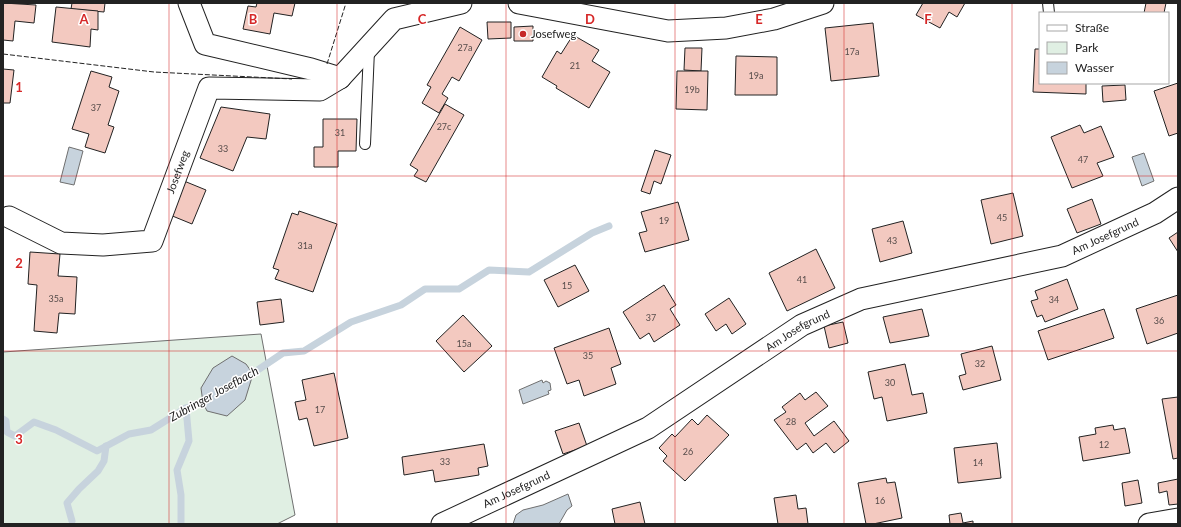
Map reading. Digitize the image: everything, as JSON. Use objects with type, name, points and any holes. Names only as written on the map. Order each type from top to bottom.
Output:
[{"type":"street","points":[[189,3],[205,44],[311,69],[340,78]]},
{"type":"street","name":"Josefweg","points":[[9,217],[61,243],[103,245],[152,240],[209,88],[320,90],[340,78],[394,19],[461,3]]},
{"type":"street","points":[[519,3],[668,31],[726,28],[774,19],[823,3]]},
{"type":"street","name":"Am Josefgrund","points":[[442,524],[648,428],[802,325],[861,299],[1062,256],[1155,213],[1178,198]]},
{"type":"street","points":[[1149,524],[1178,519]]},
{"type":"lane","points":[[364,144],[370,46]]},
{"type":"green space","points":[[261,334],[295,515],[277,524],[3,524],[3,352]]},
{"type":"water","points":[[69,147],[83,151],[74,185],[60,182]]},
{"type":"water","points":[[1144,153],[1154,181],[1142,186],[1132,157]]},
{"type":"water","points":[[232,356],[246,364],[253,374],[245,400],[227,416],[207,411],[203,403],[201,388],[213,368]]},
{"type":"water","points":[[542,380],[543,383],[546,381],[550,383],[551,390],[548,391],[549,394],[523,404],[519,390]]},
{"type":"water","points":[[568,494],[572,506],[567,510],[559,524],[513,524],[516,515],[523,510],[543,505]]},
{"type":"building","points":[[3,3],[36,5],[34,23],[15,21],[13,41],[3,40]]},
{"type":"building","points":[[72,3],[105,3],[104,12],[71,9]]},
{"type":"building","points":[[257,3],[295,3],[292,16],[274,13],[270,34],[243,29],[248,6],[256,7]]},
{"type":"building","points":[[923,3],[965,3],[957,17],[949,12],[940,28],[916,15]]},
{"type":"building","points":[[1146,3],[1166,3],[1164,12],[1144,12]]},
{"type":"building","points":[[56,7],[98,11],[98,30],[91,29],[90,47],[52,42]]},
{"type":"building","points":[[487,22],[511,22],[511,38],[488,39]]},
{"type":"building","points":[[873,23],[879,76],[831,81],[825,28]]},
{"type":"building","name":"Josefweg","points":[[533,26],[533,41],[514,41],[514,27]]},
{"type":"building","points":[[460,27],[482,40],[459,81],[452,77],[442,94],[448,98],[439,113],[422,103],[431,87],[427,85]]},
{"type":"building","points":[[573,35],[599,50],[592,61],[610,72],[589,108],[556,88],[557,86],[542,77],[557,51],[561,54]]},
{"type":"building","points":[[685,48],[702,48],[701,71],[684,70]]},
{"type":"building","points":[[1035,49],[1039,49],[1039,84],[1086,84],[1086,94],[1033,92]]},
{"type":"building","points":[[736,56],[777,57],[777,95],[735,95]]},
{"type":"building","points":[[3,69],[14,70],[10,103],[3,103]]},
{"type":"building","points":[[91,71],[112,77],[109,87],[119,91],[108,125],[114,127],[105,153],[85,147],[89,134],[72,129]]},
{"type":"building","points":[[677,71],[708,71],[707,110],[676,109]]},
{"type":"building","points":[[1178,83],[1178,133],[1169,136],[1154,91]]},
{"type":"building","points":[[1125,85],[1126,100],[1103,102],[1102,86]]},
{"type":"building","points":[[445,104],[464,115],[426,182],[414,176],[418,170],[410,165]]},
{"type":"building","points":[[221,107],[270,114],[266,139],[247,137],[233,171],[200,158]]},
{"type":"building","points":[[323,119],[357,119],[356,151],[338,151],[338,167],[314,167],[314,147],[323,147]]},
{"type":"building","points":[[1080,125],[1084,133],[1101,126],[1114,157],[1097,163],[1103,176],[1072,188],[1051,137]]},
{"type":"building","points":[[655,150],[671,155],[661,184],[654,181],[650,194],[641,191]]},
{"type":"building","points":[[184,181],[206,190],[192,224],[170,215]]},
{"type":"building","points":[[1013,193],[1023,236],[991,244],[981,200]]},
{"type":"building","points":[[1092,199],[1101,224],[1077,233],[1067,209]]},
{"type":"building","points":[[678,202],[689,240],[645,252],[639,233],[647,231],[641,212]]},
{"type":"building","points":[[299,211],[337,224],[313,292],[275,279],[279,270],[273,268],[292,213],[298,215]]},
{"type":"building","points":[[903,221],[912,253],[880,262],[872,229]]},
{"type":"building","points":[[1178,232],[1178,252],[1169,238]]},
{"type":"building","points":[[816,249],[835,288],[787,311],[769,273]]},
{"type":"building","points":[[30,252],[60,254],[58,276],[77,277],[75,314],[59,313],[57,333],[34,331],[37,285],[28,284]]},
{"type":"building","points":[[575,265],[589,291],[558,307],[544,280]]},
{"type":"building","points":[[1067,279],[1078,309],[1045,322],[1042,315],[1037,317],[1031,301],[1038,299],[1035,291]]},
{"type":"building","points":[[664,285],[676,305],[670,309],[680,325],[654,342],[649,333],[640,339],[623,312]]},
{"type":"building","points":[[1178,295],[1178,333],[1147,344],[1136,309]]},
{"type":"building","points":[[729,298],[746,324],[732,334],[726,324],[716,331],[705,314]]},
{"type":"building","points":[[281,299],[284,322],[260,325],[257,302]]},
{"type":"building","points":[[922,309],[929,336],[890,343],[883,317]]},
{"type":"building","points":[[1104,309],[1114,338],[1048,360],[1038,331]]},
{"type":"building","points":[[463,315],[492,346],[464,372],[436,341]]},
{"type":"building","points":[[843,322],[848,343],[829,348],[824,326]]},
{"type":"building","points":[[609,328],[621,364],[611,368],[616,384],[584,396],[579,380],[567,384],[554,348]]},
{"type":"building","points":[[992,346],[1001,380],[963,390],[959,376],[966,374],[961,354]]},
{"type":"building","points":[[905,364],[912,395],[923,393],[927,413],[887,421],[882,397],[874,399],[868,372]]},
{"type":"building","points":[[334,373],[348,438],[314,446],[307,418],[299,420],[295,402],[306,400],[302,380]]},
{"type":"building","points":[[816,392],[828,406],[805,423],[814,436],[834,421],[849,441],[834,453],[826,443],[813,453],[806,443],[797,450],[774,420],[786,412],[782,407],[800,393],[805,400]]},
{"type":"building","points":[[1178,397],[1178,458],[1173,459],[1162,399]]},
{"type":"building","points":[[707,415],[729,435],[685,481],[663,461],[667,456],[659,448],[672,434],[675,437],[692,419],[698,425]]},
{"type":"building","points":[[579,423],[587,446],[563,454],[555,431]]},
{"type":"building","points":[[1113,425],[1114,430],[1125,428],[1130,453],[1083,461],[1079,437],[1096,434],[1095,428]]},
{"type":"building","points":[[997,443],[1001,478],[958,483],[954,448]]},
{"type":"building","points":[[484,444],[488,466],[478,468],[479,475],[435,482],[433,470],[404,475],[402,457]]},
{"type":"building","points":[[886,478],[887,483],[895,482],[902,518],[866,524],[858,483]]},
{"type":"building","points":[[1178,479],[1178,504],[1169,505],[1167,491],[1159,493],[1158,483]]},
{"type":"building","points":[[1138,480],[1142,503],[1125,506],[1122,483]]},
{"type":"building","points":[[796,495],[798,509],[806,508],[808,524],[778,524],[774,498]]},
{"type":"building","points":[[640,502],[645,524],[615,524],[612,509]]},
{"type":"building","points":[[961,513],[963,523],[973,521],[973,524],[950,524],[949,515]]},
{"type":"waterway","name":"Zubringer Josefbach","points":[[246,378],[283,353],[304,351],[351,322],[401,305],[425,289],[459,289],[489,270],[529,272],[592,233],[609,226]]},
{"type":"waterway","name":"Zubringer Josefbach","points":[[3,419],[6,421],[7,432],[15,436],[34,422],[56,430],[97,451],[129,434],[151,430],[186,408],[203,403],[211,398]]},
{"type":"waterway","points":[[181,524],[181,495],[177,470],[189,441],[186,408]]},
{"type":"waterway","points":[[72,521],[67,503],[98,471],[104,461],[106,446]]},
{"type":"fence","points":[[327,64],[346,3]]},
{"type":"fence","points":[[3,54],[154,72],[292,79]]},
{"type":"place","name":"Josefweg","points":[[523,34]]}]
